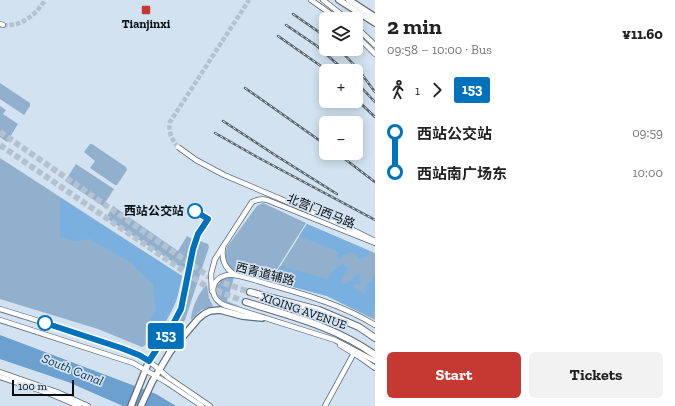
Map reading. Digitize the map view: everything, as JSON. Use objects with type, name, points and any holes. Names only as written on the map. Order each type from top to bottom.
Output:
[{"type":"highway","name":"XIQING AVENUE","points":[[250,292],[319,310],[359,327],[375,338]]},
{"type":"highway","name":"XIQING AVENUE","points":[[246,302],[337,332],[356,342],[375,355]]},
{"type":"main road","points":[[339,0],[375,23]]},
{"type":"main road","points":[[349,0],[375,17]]},
{"type":"main road","points":[[141,406],[149,387],[170,352],[198,319],[210,311],[225,311],[242,316],[262,318]]},
{"type":"main road","points":[[131,406],[149,361]]},
{"type":"street","points":[[311,0],[328,12]]},
{"type":"street","points":[[323,0],[338,12]]},
{"type":"street","points":[[363,34],[375,46]]},
{"type":"street","points":[[363,41],[375,54]]},
{"type":"street","points":[[178,147],[196,160],[224,175],[347,227],[375,242]]},
{"type":"street","name":"北营门西马路","points":[[224,244],[252,202],[259,199],[267,200],[375,242]]},
{"type":"street","points":[[224,244],[222,254],[223,260],[228,269],[237,276]]},
{"type":"street","points":[[224,244],[211,269],[212,292],[216,301],[262,318],[321,335],[347,345],[375,360]]},
{"type":"street","name":"西青道辅路","points":[[212,292],[215,284],[221,278],[228,275],[237,276],[308,295],[344,308],[374,323]]},
{"type":"street","points":[[0,309],[107,343],[139,355],[149,361],[168,378],[210,406]]},
{"type":"street","points":[[0,320],[133,363],[202,406]]},
{"type":"street","points":[[321,335],[354,353],[375,368]]},
{"type":"street","points":[[325,406],[354,353]]},
{"type":"street","points":[[0,372],[57,392],[88,406]]},
{"type":"street","points":[[0,377],[79,406]]},
{"type":"shaded area","points":[[0,83],[30,103],[30,106],[24,115],[0,99]]},
{"type":"shaded area","points":[[0,106],[6,110],[3,114],[18,124],[7,142],[0,137]]},
{"type":"shaded area","points":[[90,144],[126,167],[127,170],[117,185],[90,168],[95,161],[84,152]]},
{"type":"shaded area","points":[[0,158],[182,276],[174,307],[157,334],[147,344],[142,347],[98,329],[0,299]]},
{"type":"shaded area","points":[[76,164],[114,189],[103,206],[65,181]]},
{"type":"shaded area","points":[[60,198],[182,276],[176,301],[166,320],[153,338],[143,328],[156,311],[153,284],[131,263],[90,239],[74,241],[60,237]]},
{"type":"shaded area","points":[[263,203],[306,223],[270,280],[233,270],[228,266],[226,258],[227,247],[257,206]]},
{"type":"shaded area","points":[[113,206],[178,251],[187,236],[192,239],[188,251],[185,270],[106,218]]},
{"type":"shaded area","points":[[307,224],[375,253],[375,320],[327,296],[271,281]]},
{"type":"shaded area","points":[[307,224],[369,251],[368,256],[359,259],[354,252],[343,255],[340,261],[337,256],[339,252],[299,236]]},
{"type":"shaded area","points":[[200,241],[208,244],[209,247],[185,320],[166,351],[164,351],[162,348],[181,318],[186,304],[195,250]]},
{"type":"shaded area","points":[[343,263],[348,268],[340,282],[343,284],[352,281],[353,278],[359,273],[361,284],[353,285],[353,288],[365,294],[366,284],[370,282],[375,274],[375,309],[371,317],[327,296],[271,281],[280,266],[328,279],[332,272]]},
{"type":"shaded area","points":[[229,277],[234,278],[227,301],[252,312],[228,304],[218,297],[216,292],[218,284],[223,279]]},
{"type":"shaded area","points":[[207,285],[209,298],[213,306],[201,310],[191,320],[192,311],[196,301]]},
{"type":"water","name":"South Canal","points":[[0,335],[156,394],[176,406],[123,406],[68,382],[0,359]]},
{"type":"tunnel","points":[[3,25],[22,22],[33,15],[45,0]]},
{"type":"tunnel","points":[[178,147],[171,136],[170,122],[249,0]]},
{"type":"tunnel","points":[[0,132],[208,276],[250,292]]},
{"type":"tunnel","points":[[0,145],[207,287],[246,302]]},
{"type":"railway","points":[[293,14],[319,32]]},
{"type":"railway","points":[[286,25],[317,46],[337,64]]},
{"type":"railway","points":[[278,36],[319,65]]},
{"type":"railway","points":[[346,56],[358,69],[375,92]]},
{"type":"railway","points":[[245,88],[319,140]]},
{"type":"railway","points":[[363,89],[375,102]]},
{"type":"railway","points":[[363,106],[375,117]]},
{"type":"railway","points":[[223,121],[337,194]]},
{"type":"railway","points":[[215,133],[375,220]]},
{"type":"railway","points":[[346,160],[375,182]]},
{"type":"bus line","name":"153","points":[[45,323],[100,340],[139,355],[149,361],[177,318],[181,309],[186,292],[193,249],[198,234],[208,219],[195,211]]},
{"type":"place","name":"Tianjinxi","points":[[146,10]]},
{"type":"place","name":"西站公交站","points":[[195,211]]}]
